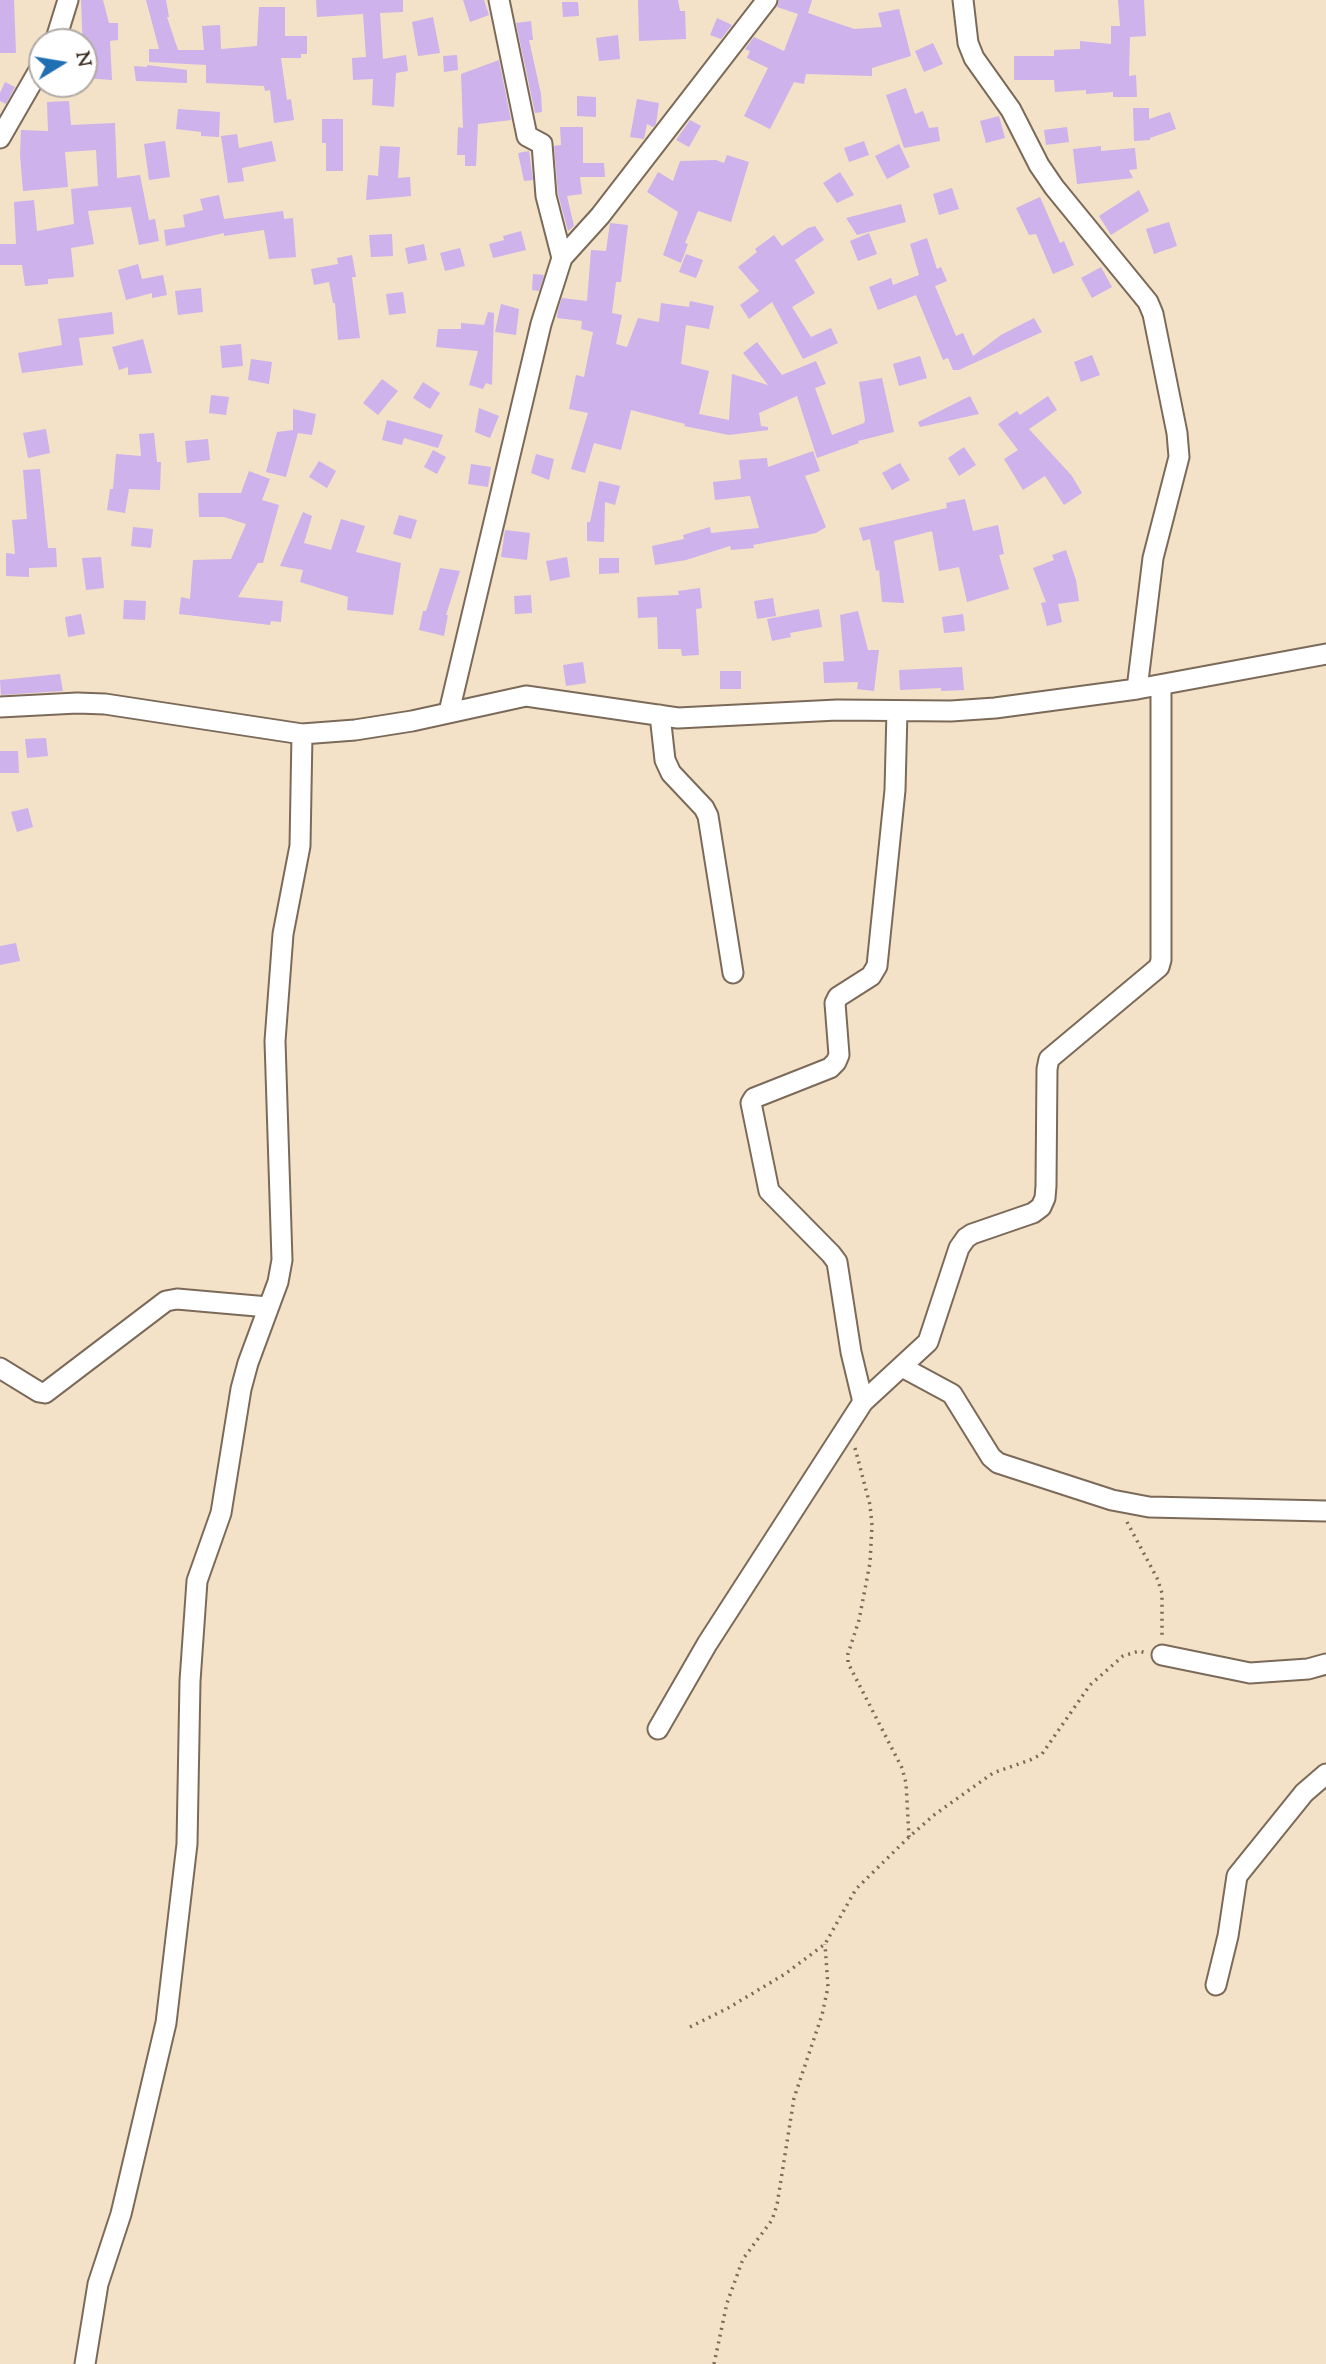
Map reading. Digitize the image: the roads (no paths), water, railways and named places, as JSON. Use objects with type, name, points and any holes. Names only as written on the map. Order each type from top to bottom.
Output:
[{"type":"street","points":[[59,28],[68,0]]},
{"type":"street","points":[[499,0],[527,136],[542,144],[546,196],[562,258]]},
{"type":"street","points":[[449,712],[541,324],[562,258],[640,167],[767,0]]},
{"type":"street","points":[[963,0],[968,43],[974,58],[1011,110],[1039,165],[1054,187],[1149,302],[1153,313],[1177,433],[1179,457],[1153,558],[1137,689]]},
{"type":"street","points":[[0,138],[28,89]]},
{"type":"street","points":[[0,707],[105,704],[302,734],[355,730],[526,696],[688,718],[837,710],[951,711],[995,708],[1137,689],[1326,654]]},
{"type":"street","points":[[658,1729],[713,1635],[863,1402],[928,1342],[959,1248],[966,1238],[1033,1213],[1041,1207],[1046,1186],[1049,1059],[1154,971],[1161,960],[1161,685]]},
{"type":"street","points":[[863,1402],[851,1352],[837,1262],[769,1191],[751,1103],[754,1098],[830,1068],[836,1062],[839,1055],[835,1003],[838,997],[871,976],[877,966],[895,790],[897,710]]},
{"type":"street","points":[[660,715],[665,760],[671,773],[704,808],[708,816],[733,974]]},
{"type":"street","points":[[85,2364],[98,2284],[121,2214],[166,2022],[187,1844],[190,1681],[197,1581],[221,1513],[241,1389],[278,1282],[282,1260],[275,1041],[283,934],[300,846],[302,734]]},
{"type":"street","points":[[0,1368],[38,1392],[45,1393],[166,1301],[177,1299],[268,1307]]},
{"type":"street","points":[[902,1367],[952,1394],[991,1457],[998,1463],[1112,1500],[1149,1507],[1326,1511]]},
{"type":"street","points":[[1162,1655],[1250,1673],[1308,1669],[1326,1664]]},
{"type":"street","points":[[1216,1985],[1228,1936],[1237,1876],[1304,1793],[1326,1774]]}]
